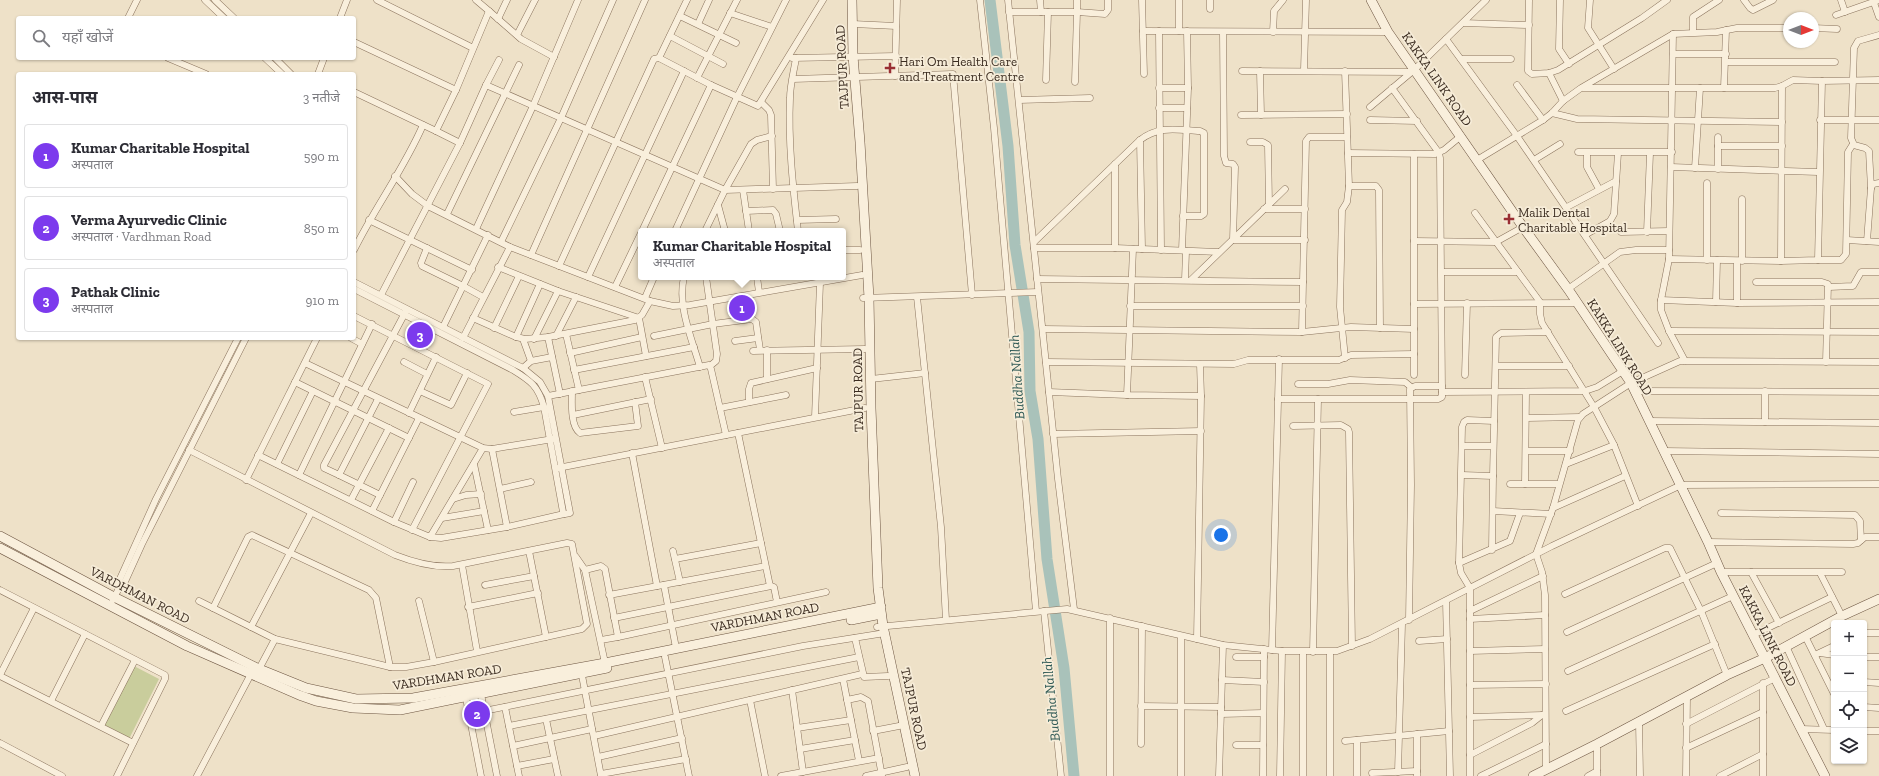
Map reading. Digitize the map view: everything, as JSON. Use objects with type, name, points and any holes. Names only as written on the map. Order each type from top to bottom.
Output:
[{"type":"street","points":[[129,16],[137,0]]},
{"type":"street","points":[[205,0],[222,16]]},
{"type":"street","points":[[215,0],[232,16]]},
{"type":"street","points":[[341,16],[347,0]]},
{"type":"street","points":[[377,0],[473,48]]},
{"type":"street","points":[[477,0],[517,35],[554,57]]},
{"type":"street","points":[[498,19],[507,0]]},
{"type":"street","points":[[517,35],[535,0]]},
{"type":"street","points":[[476,229],[533,106],[578,0]]},
{"type":"street","points":[[501,242],[561,118],[613,0]]},
{"type":"street","points":[[531,255],[645,0]]},
{"type":"street","points":[[659,58],[687,0]]},
{"type":"street","points":[[698,24],[709,0]]},
{"type":"street","points":[[697,78],[709,57],[736,0]]},
{"type":"street","points":[[676,228],[737,97],[786,0]]},
{"type":"street","points":[[559,266],[652,61],[655,58],[659,58],[684,72],[758,106],[823,0]]},
{"type":"street","name":"TAJPUR ROAD","points":[[847,0],[860,250],[866,298],[865,408],[878,611],[888,676],[908,772]]},
{"type":"street","name":"TAJPUR ROAD","points":[[850,56],[853,24],[852,0]]},
{"type":"street","points":[[895,76],[897,0]]},
{"type":"street","points":[[980,0],[1011,294],[1036,611]]},
{"type":"street","points":[[1008,0],[1034,245],[1037,279],[1035,292],[1043,329],[1070,609]]},
{"type":"street","points":[[1040,0],[1040,12]]},
{"type":"street","points":[[1075,82],[1077,0]]},
{"type":"street","points":[[1010,12],[1077,12],[1104,14],[1108,10],[1108,0]]},
{"type":"street","points":[[1142,0],[1144,74]]},
{"type":"street","points":[[1179,0],[1179,31]]},
{"type":"street","points":[[1210,0],[1210,9]]},
{"type":"street","points":[[1274,32],[1274,11],[1283,0]]},
{"type":"street","points":[[1304,70],[1306,0]]},
{"type":"street","name":"KAKKA LINK ROAD","points":[[1371,0],[1388,32],[1412,71],[1461,136],[1522,227],[1577,302],[1631,383],[1681,485],[1721,572],[1825,776]]},
{"type":"street","points":[[1370,107],[1412,71],[1486,0]]},
{"type":"street","points":[[1529,0],[1529,72],[1532,74],[1549,73],[1569,64],[1667,0]]},
{"type":"street","points":[[1560,0],[1558,49],[1569,64]]},
{"type":"street","points":[[1590,0],[1588,28],[1614,69]]},
{"type":"street","points":[[1693,32],[1693,17],[1719,0]]},
{"type":"street","points":[[1744,0],[1753,10],[1773,0]]},
{"type":"street","points":[[1841,0],[1845,12]]},
{"type":"street","points":[[1836,16],[1875,1],[1879,17]]},
{"type":"street","points":[[436,131],[456,90],[489,11]]},
{"type":"street","points":[[1046,80],[1048,12]]},
{"type":"street","points":[[730,13],[772,27]]},
{"type":"street","points":[[680,16],[736,43]]},
{"type":"street","points":[[1463,23],[1529,25]]},
{"type":"street","points":[[853,24],[896,26]]},
{"type":"street","points":[[1477,160],[1552,114],[1562,101],[1581,88],[1673,34],[1737,28],[1783,28]]},
{"type":"street","points":[[1819,28],[1837,28]]},
{"type":"street","points":[[1724,88],[1726,30]]},
{"type":"street","points":[[1143,31],[1388,32]]},
{"type":"street","points":[[1159,31],[1161,250]]},
{"type":"street","points":[[1187,31],[1188,88],[1183,216],[1184,251],[1188,280]]},
{"type":"street","points":[[1223,32],[1224,156],[1226,163],[1232,164],[1234,167],[1233,240]]},
{"type":"street","points":[[1673,34],[1669,259],[1661,300],[1663,317],[1685,361]]},
{"type":"street","points":[[1669,259],[1781,261],[1838,260],[1844,258],[1847,252],[1848,152],[1853,144],[1851,119],[1855,45],[1858,41],[1879,35]]},
{"type":"street","points":[[670,36],[723,64]]},
{"type":"street","points":[[1446,39],[1567,207],[1586,235],[1602,263],[1658,342]]},
{"type":"street","points":[[356,43],[456,90]]},
{"type":"street","points":[[1673,54],[1726,54]]},
{"type":"street","points":[[786,59],[850,56],[896,56]]},
{"type":"street","points":[[796,58],[790,98],[793,188],[798,228]]},
{"type":"street","points":[[1461,59],[1511,59]]},
{"type":"street","points":[[173,60],[201,72]]},
{"type":"street","points":[[267,60],[280,72]]},
{"type":"street","points":[[277,60],[289,72]]},
{"type":"street","points":[[319,72],[323,60]]},
{"type":"street","points":[[381,295],[411,240],[460,143],[499,60]]},
{"type":"street","points":[[1726,62],[1835,62]]},
{"type":"street","points":[[447,214],[519,65]]},
{"type":"street","points":[[1242,71],[1412,71]]},
{"type":"street","points":[[1260,71],[1261,115]]},
{"type":"street","points":[[1344,358],[1343,328],[1340,307],[1342,210],[1347,202],[1349,186],[1345,71]]},
{"type":"street","points":[[588,276],[684,72]]},
{"type":"street","points":[[1549,73],[1562,101]]},
{"type":"street","points":[[793,79],[953,74],[972,295]]},
{"type":"street","name":"TAJPUR ROAD","points":[[851,78],[860,142],[866,298],[871,379],[878,611]]},
{"type":"street","points":[[1581,88],[1775,88],[1793,80],[1879,80]]},
{"type":"street","points":[[1818,260],[1818,172],[1822,81]]},
{"type":"street","points":[[486,85],[725,190],[857,186]]},
{"type":"street","points":[[644,228],[711,85]]},
{"type":"street","points":[[1517,85],[1543,120]]},
{"type":"street","points":[[1781,261],[1782,86]]},
{"type":"street","points":[[1159,88],[1188,88]]},
{"type":"street","points":[[1278,399],[1439,399],[1442,397],[1441,162],[1439,153],[1418,121],[1392,88]]},
{"type":"street","points":[[1695,168],[1700,88]]},
{"type":"street","points":[[356,93],[460,143]]},
{"type":"street","points":[[1019,100],[1090,98]]},
{"type":"street","points":[[761,102],[770,112],[773,189]]},
{"type":"street","points":[[1159,108],[1187,108]]},
{"type":"street","points":[[1241,115],[1347,114]]},
{"type":"street","points":[[1552,114],[1578,119],[1782,122]]},
{"type":"street","points":[[1370,120],[1418,121]]},
{"type":"street","points":[[1820,120],[1879,120]]},
{"type":"street","points":[[356,246],[369,220],[395,176],[407,160],[423,124]]},
{"type":"street","points":[[1034,245],[1140,140],[1147,134],[1159,130],[1186,130],[1200,131],[1204,133],[1205,212],[1201,216],[1183,216]]},
{"type":"street","points":[[706,228],[725,190],[752,143],[772,136]]},
{"type":"street","points":[[1348,153],[1439,153],[1461,136]]},
{"type":"street","points":[[1302,332],[1304,306],[1306,139],[1311,137],[1347,137]]},
{"type":"street","points":[[1718,137],[1718,169]]},
{"type":"street","points":[[1140,140],[1142,249]]},
{"type":"street","points":[[1250,142],[1263,142],[1268,145],[1266,207]]},
{"type":"street","points":[[1534,160],[1560,144]]},
{"type":"street","points":[[1853,144],[1869,151],[1871,188],[1867,241]]},
{"type":"street","points":[[1718,146],[1782,146]]},
{"type":"street","points":[[1578,152],[1672,152]]},
{"type":"street","points":[[1588,153],[1587,167],[1599,189]]},
{"type":"street","points":[[1586,235],[1612,218],[1615,207],[1618,153]]},
{"type":"street","points":[[1647,232],[1650,153]]},
{"type":"street","points":[[1414,154],[1414,375]]},
{"type":"street","points":[[1115,164],[1115,248]]},
{"type":"street","points":[[1671,167],[1818,172]]},
{"type":"street","points":[[395,176],[412,194],[428,206],[447,214],[510,247],[647,300],[662,304],[683,305],[836,280]]},
{"type":"street","points":[[1567,207],[1616,181]]},
{"type":"street","points":[[1707,183],[1707,260]]},
{"type":"street","points":[[1871,188],[1873,184],[1879,183]]},
{"type":"street","points":[[1349,186],[1376,186],[1379,190],[1380,328]]},
{"type":"street","points":[[1188,280],[1233,240],[1285,189]]},
{"type":"street","points":[[743,190],[749,228]]},
{"type":"street","points":[[1737,302],[1742,199]]},
{"type":"street","points":[[718,205],[724,228]]},
{"type":"street","points":[[1266,207],[1305,209]]},
{"type":"street","points":[[746,211],[773,210],[776,214],[779,228]]},
{"type":"street","points":[[1475,213],[1540,302],[1540,317],[1569,366],[1586,391],[1614,445],[1638,506]]},
{"type":"street","points":[[797,220],[836,219]]},
{"type":"street","points":[[369,220],[472,270]]},
{"type":"street","points":[[1414,241],[1441,240],[1496,242],[1522,227]]},
{"type":"street","points":[[1621,232],[1669,231]]},
{"type":"street","points":[[443,327],[488,236]]},
{"type":"street","points":[[615,287],[638,240]]},
{"type":"street","points":[[1233,240],[1305,240]]},
{"type":"street","points":[[1847,240],[1879,242]]},
{"type":"street","points":[[1034,245],[1219,252]]},
{"type":"street","points":[[463,338],[498,267],[510,247]]},
{"type":"street","points":[[427,248],[421,263],[422,266],[483,297]]},
{"type":"street","points":[[1127,395],[1127,364],[1133,249]]},
{"type":"street","points":[[846,250],[860,250]]},
{"type":"street","points":[[1568,289],[1614,255],[1627,250],[1669,250]]},
{"type":"street","points":[[1716,302],[1717,260]]},
{"type":"street","points":[[498,267],[558,291],[639,318]]},
{"type":"street","points":[[1442,272],[1518,272]]},
{"type":"street","points":[[1829,287],[1851,286],[1854,284],[1861,272],[1879,272]]},
{"type":"street","points":[[846,278],[862,275]]},
{"type":"street","points":[[494,328],[520,276]]},
{"type":"street","points":[[1037,279],[1304,282]]},
{"type":"street","points":[[646,356],[639,318],[647,300],[653,280]]},
{"type":"street","points":[[683,280],[682,288],[683,305],[700,366]]},
{"type":"street","points":[[548,396],[700,366],[710,366],[717,358],[706,280]]},
{"type":"street","points":[[757,280],[758,292]]},
{"type":"street","points":[[810,280],[812,284]]},
{"type":"street","points":[[1756,282],[1822,282],[1828,284],[1826,362]]},
{"type":"street","points":[[356,283],[381,295],[405,311],[513,370],[526,378],[538,390],[544,407],[564,514]]},
{"type":"street","points":[[815,417],[820,283]]},
{"type":"street","points":[[516,337],[540,284]]},
{"type":"street","points":[[258,455],[394,522],[430,537],[441,538],[507,527],[568,514],[571,511],[548,396],[540,382],[523,368],[443,327],[356,290]]},
{"type":"street","points":[[534,339],[558,291]]},
{"type":"street","points":[[866,298],[1035,292]]},
{"type":"street","points":[[556,336],[576,297]]},
{"type":"street","points":[[917,297],[940,527],[946,620]]},
{"type":"street","points":[[1661,300],[1716,302],[1879,302]]},
{"type":"street","points":[[1414,304],[1577,302]]},
{"type":"street","points":[[1465,374],[1467,303]]},
{"type":"street","points":[[1130,306],[1304,306]]},
{"type":"street","points":[[380,495],[324,468],[324,465],[405,311]]},
{"type":"street","points":[[356,317],[393,334],[488,384],[412,530]]},
{"type":"street","points":[[473,318],[523,339],[556,336],[639,318]]},
{"type":"street","points":[[654,336],[713,324],[754,320],[756,322],[760,350]]},
{"type":"street","points":[[299,474],[333,401],[372,324]]},
{"type":"street","points":[[1043,329],[1302,332],[1343,328],[1414,329]]},
{"type":"street","points":[[1669,331],[1879,332]]},
{"type":"street","points":[[1492,550],[1492,476],[1496,337],[1499,334],[1548,332]]},
{"type":"street","points":[[566,334],[579,390]]},
{"type":"street","points":[[548,337],[560,394]]},
{"type":"street","points":[[570,353],[642,337]]},
{"type":"street","points":[[735,341],[758,338]]},
{"type":"street","points":[[523,339],[531,361]]},
{"type":"street","points":[[119,588],[117,586],[118,581],[156,498],[237,340]]},
{"type":"street","points":[[110,607],[119,588],[123,586],[189,450],[245,340]]},
{"type":"street","points":[[246,480],[316,340]]},
{"type":"street","points":[[355,340],[362,344]]},
{"type":"street","points":[[574,370],[694,347]]},
{"type":"street","points":[[753,351],[865,349]]},
{"type":"street","points":[[767,350],[767,379]]},
{"type":"street","points":[[1046,362],[1236,364],[1244,360],[1339,360],[1350,355],[1414,354]]},
{"type":"street","points":[[409,413],[436,357]]},
{"type":"street","points":[[523,368],[531,361],[552,357]]},
{"type":"street","points":[[1272,650],[1279,359]]},
{"type":"street","points":[[1527,418],[1580,417],[1631,383],[1672,364],[1685,361],[1720,362],[1767,360],[1879,362]]},
{"type":"street","points":[[404,362],[427,374]]},
{"type":"street","points":[[305,363],[483,448],[492,449],[556,439]]},
{"type":"street","points":[[1197,640],[1201,431],[1200,364]]},
{"type":"street","points":[[710,366],[726,435]]},
{"type":"street","points":[[1496,366],[1569,366]]},
{"type":"street","points":[[749,402],[750,384],[817,368]]},
{"type":"street","points":[[1298,384],[1328,384],[1350,380],[1405,382],[1411,387],[1494,392],[1586,391],[1597,387],[1623,371]]},
{"type":"street","points":[[420,391],[451,405],[467,373]]},
{"type":"street","points":[[871,379],[925,373]]},
{"type":"street","points":[[645,377],[662,448]]},
{"type":"street","points":[[295,382],[409,438]]},
{"type":"street","points":[[1408,620],[1411,485],[1411,387]]},
{"type":"street","points":[[276,464],[313,391]]},
{"type":"street","points":[[572,391],[573,415],[577,430],[580,433],[636,426],[639,422],[635,402]]},
{"type":"street","points":[[1635,391],[1879,392]]},
{"type":"street","points":[[1765,391],[1765,422]]},
{"type":"street","points":[[1049,392],[1201,396]]},
{"type":"street","points":[[1525,484],[1527,418],[1526,392]]},
{"type":"street","points":[[720,408],[786,395]]},
{"type":"street","points":[[339,475],[378,399]]},
{"type":"street","points":[[573,415],[651,399]]},
{"type":"street","points":[[1313,652],[1318,399]]},
{"type":"street","points":[[514,412],[544,407]]},
{"type":"street","points":[[555,469],[865,408]]},
{"type":"street","points":[[1546,769],[1544,715],[1546,684],[1545,615],[1543,576],[1536,554],[1552,511],[1580,417]]},
{"type":"street","points":[[372,511],[419,418]]},
{"type":"street","points":[[1470,776],[1470,588],[1461,573],[1459,563],[1464,422],[1467,420],[1494,421]]},
{"type":"street","points":[[1649,421],[1879,423]]},
{"type":"street","points":[[1294,426],[1341,425],[1348,429],[1349,432],[1352,646]]},
{"type":"street","points":[[351,500],[389,428]]},
{"type":"street","points":[[1053,434],[1201,431]]},
{"type":"street","points":[[738,433],[765,566],[770,586],[774,587],[777,602]]},
{"type":"street","points":[[1566,464],[1614,445]]},
{"type":"street","points":[[1463,446],[1493,446]]},
{"type":"street","points":[[430,537],[483,448]]},
{"type":"street","points":[[492,449],[507,527]]},
{"type":"street","points":[[189,450],[395,556],[441,567],[462,565],[569,543],[573,546],[587,624],[582,630],[477,651],[434,662],[406,667],[390,667],[275,638],[199,601]]},
{"type":"street","points":[[1526,451],[1570,451]]},
{"type":"street","points":[[1664,451],[1879,454]]},
{"type":"street","points":[[632,453],[657,586]]},
{"type":"street","points":[[474,464],[488,530]]},
{"type":"street","points":[[1462,475],[1492,476]]},
{"type":"street","points":[[1493,511],[1520,513],[1552,511],[1625,476]]},
{"type":"street","points":[[394,522],[413,482]]},
{"type":"street","points":[[500,489],[531,482]]},
{"type":"street","points":[[1510,484],[1559,484]]},
{"type":"street","points":[[484,711],[669,673],[856,638],[881,630],[946,620],[1045,610],[1070,609],[1223,645],[1264,650],[1330,652],[1352,646],[1402,624],[1536,554],[1681,485],[1879,484]]},
{"type":"street","points":[[453,499],[466,495],[481,494]]},
{"type":"street","points":[[442,518],[484,512]]},
{"type":"street","points":[[251,627],[310,513]]},
{"type":"street","points":[[1459,563],[1510,541],[1520,513]]},
{"type":"street","points":[[1721,513],[1855,515],[1860,521],[1861,540]]},
{"type":"street","points":[[213,608],[250,535],[259,537],[369,590],[376,598],[390,667]]},
{"type":"street","name":"VARDHMAN ROAD","points":[[0,536],[114,598],[316,701],[353,708],[400,710],[465,693],[581,670],[665,657],[878,611]]},
{"type":"street","points":[[1708,542],[1853,544],[1858,543],[1865,537],[1879,537]]},
{"type":"street","points":[[675,559],[760,543]]},
{"type":"street","points":[[1565,594],[1666,547],[1671,549],[1701,611],[1727,675]]},
{"type":"street","name":"VARDHMAN ROAD","points":[[0,548],[186,646],[255,670]]},
{"type":"street","points":[[529,551],[546,637]]},
{"type":"street","points":[[674,551],[680,582]]},
{"type":"street","points":[[575,556],[585,570],[605,663]]},
{"type":"street","points":[[1567,632],[1717,563]]},
{"type":"street","points":[[462,565],[468,607],[477,651]]},
{"type":"street","points":[[609,594],[765,566]]},
{"type":"street","points":[[585,570],[604,567],[618,637]]},
{"type":"street","points":[[1721,572],[1842,572]]},
{"type":"street","points":[[1751,572],[1779,623]]},
{"type":"street","points":[[1820,573],[1832,597],[1837,620],[1879,599]]},
{"type":"street","points":[[484,585],[534,576]]},
{"type":"street","points":[[1470,611],[1543,576]]},
{"type":"street","points":[[664,585],[676,648]]},
{"type":"street","points":[[614,618],[770,586]]},
{"type":"street","points":[[0,590],[165,675],[166,677],[117,776]]},
{"type":"street","points":[[601,640],[826,592]]},
{"type":"street","points":[[468,607],[538,593]]},
{"type":"street","points":[[1568,671],[1733,596]]},
{"type":"street","points":[[1753,635],[1832,597]]},
{"type":"street","points":[[419,601],[434,662]]},
{"type":"street","points":[[1446,601],[1450,776]]},
{"type":"street","points":[[34,608],[0,676],[133,743]]},
{"type":"street","points":[[1045,610],[1061,776]]},
{"type":"street","name":"VARDHMAN ROAD","points":[[465,693],[480,694],[605,663],[676,648],[878,611]]},
{"type":"street","points":[[1470,619],[1545,615]]},
{"type":"street","points":[[1110,618],[1110,776]]},
{"type":"street","points":[[1533,776],[1727,675],[1765,658],[1831,623]]},
{"type":"street","points":[[1398,772],[1402,624]]},
{"type":"street","points":[[1141,744],[1142,626]]},
{"type":"street","name":"TAJPUR ROAD","points":[[881,630],[915,776]]},
{"type":"street","points":[[1867,633],[1879,633]]},
{"type":"street","points":[[51,701],[85,634]]},
{"type":"street","points":[[1181,636],[1181,776]]},
{"type":"street","points":[[1805,636],[1818,654],[1831,681]]},
{"type":"street","points":[[197,776],[255,670],[275,638]]},
{"type":"street","points":[[856,638],[862,674],[867,678],[888,676]]},
{"type":"street","points":[[1419,641],[1447,639]]},
{"type":"street","points":[[1566,711],[1715,644]]},
{"type":"street","points":[[1219,776],[1223,645]]},
{"type":"street","points":[[1786,646],[1824,729]]},
{"type":"street","points":[[1818,654],[1831,648]]},
{"type":"street","points":[[1470,651],[1545,649]]},
{"type":"street","points":[[1263,776],[1264,650]]},
{"type":"street","points":[[1280,776],[1282,651]]},
{"type":"street","points":[[1303,652],[1303,776]]},
{"type":"street","points":[[1330,652],[1330,776]]},
{"type":"street","points":[[1818,654],[1831,655]]},
{"type":"street","points":[[665,657],[689,776]]},
{"type":"street","points":[[509,726],[859,657]]},
{"type":"street","points":[[1236,657],[1264,657]]},
{"type":"street","points":[[1867,657],[1879,657]]},
{"type":"street","points":[[101,726],[135,660]]},
{"type":"street","points":[[581,670],[601,775],[686,759]]},
{"type":"street","points":[[594,736],[678,718],[862,674]]},
{"type":"street","points":[[1686,724],[1775,678]]},
{"type":"street","points":[[843,679],[859,761]]},
{"type":"street","points":[[1222,680],[1264,682]]},
{"type":"street","points":[[1867,682],[1879,683]]},
{"type":"street","points":[[1763,683],[1763,776]]},
{"type":"street","points":[[1470,685],[1546,684]]},
{"type":"street","points":[[792,690],[803,772]]},
{"type":"street","points":[[465,693],[481,776]]},
{"type":"street","points":[[480,694],[497,776]]},
{"type":"street","points":[[847,700],[861,697],[867,700],[882,774]]},
{"type":"street","points":[[1686,776],[1687,697]]},
{"type":"street","points":[[750,700],[765,776]]},
{"type":"street","points":[[1142,706],[1221,707]]},
{"type":"street","points":[[505,707],[519,776]]},
{"type":"street","points":[[1867,707],[1879,708]]},
{"type":"street","points":[[1686,748],[1763,712]]},
{"type":"street","points":[[1221,714],[1264,713]]},
{"type":"street","points":[[1470,717],[1544,715]]},
{"type":"street","points":[[1470,755],[1532,723],[1544,715]]},
{"type":"street","points":[[546,719],[558,776]]},
{"type":"street","points":[[797,728],[851,720]]},
{"type":"street","points":[[1639,722],[1640,776]]},
{"type":"street","points":[[873,731],[899,726]]},
{"type":"street","points":[[513,746],[592,729]]},
{"type":"street","points":[[1801,729],[1831,730]]},
{"type":"street","points":[[1345,741],[1449,731]]},
{"type":"street","points":[[1867,731],[1879,731]]},
{"type":"street","points":[[1372,773],[1388,774],[1398,772],[1417,774],[1417,734]]},
{"type":"street","points":[[598,757],[682,738]]},
{"type":"street","points":[[800,748],[855,740]]},
{"type":"street","points":[[1357,740],[1357,776]]},
{"type":"street","points":[[0,743],[62,776]]},
{"type":"street","points":[[1481,776],[1546,744]]},
{"type":"street","points":[[1588,776],[1597,774],[1597,744]]},
{"type":"street","points":[[1236,745],[1263,745]]},
{"type":"street","points":[[1720,776],[1763,754]]},
{"type":"street","points":[[517,766],[554,758]]},
{"type":"street","points":[[784,776],[879,758]]},
{"type":"street","points":[[866,776],[908,772]]},
{"type":"green space","points":[[132,665],[159,679],[129,739],[102,725]]},
{"type":"waterway","name":"Buddha Nallah","points":[[990,0],[1008,146],[1015,245],[1029,332],[1030,391],[1038,439],[1047,559],[1064,668],[1074,776]]},
{"type":"place","name":"Hari Om Health Care and Treatment Centre","points":[[890,68]]},
{"type":"place","name":"Malik Dental Charitable Hospital","points":[[1509,219]]},
{"type":"place","name":"Kumar Charitable Hospital","points":[[742,308]]},
{"type":"place","name":"Pathak Clinic","points":[[420,335]]},
{"type":"place","name":"Verma Ayurvedic Clinic","points":[[477,714]]}]
